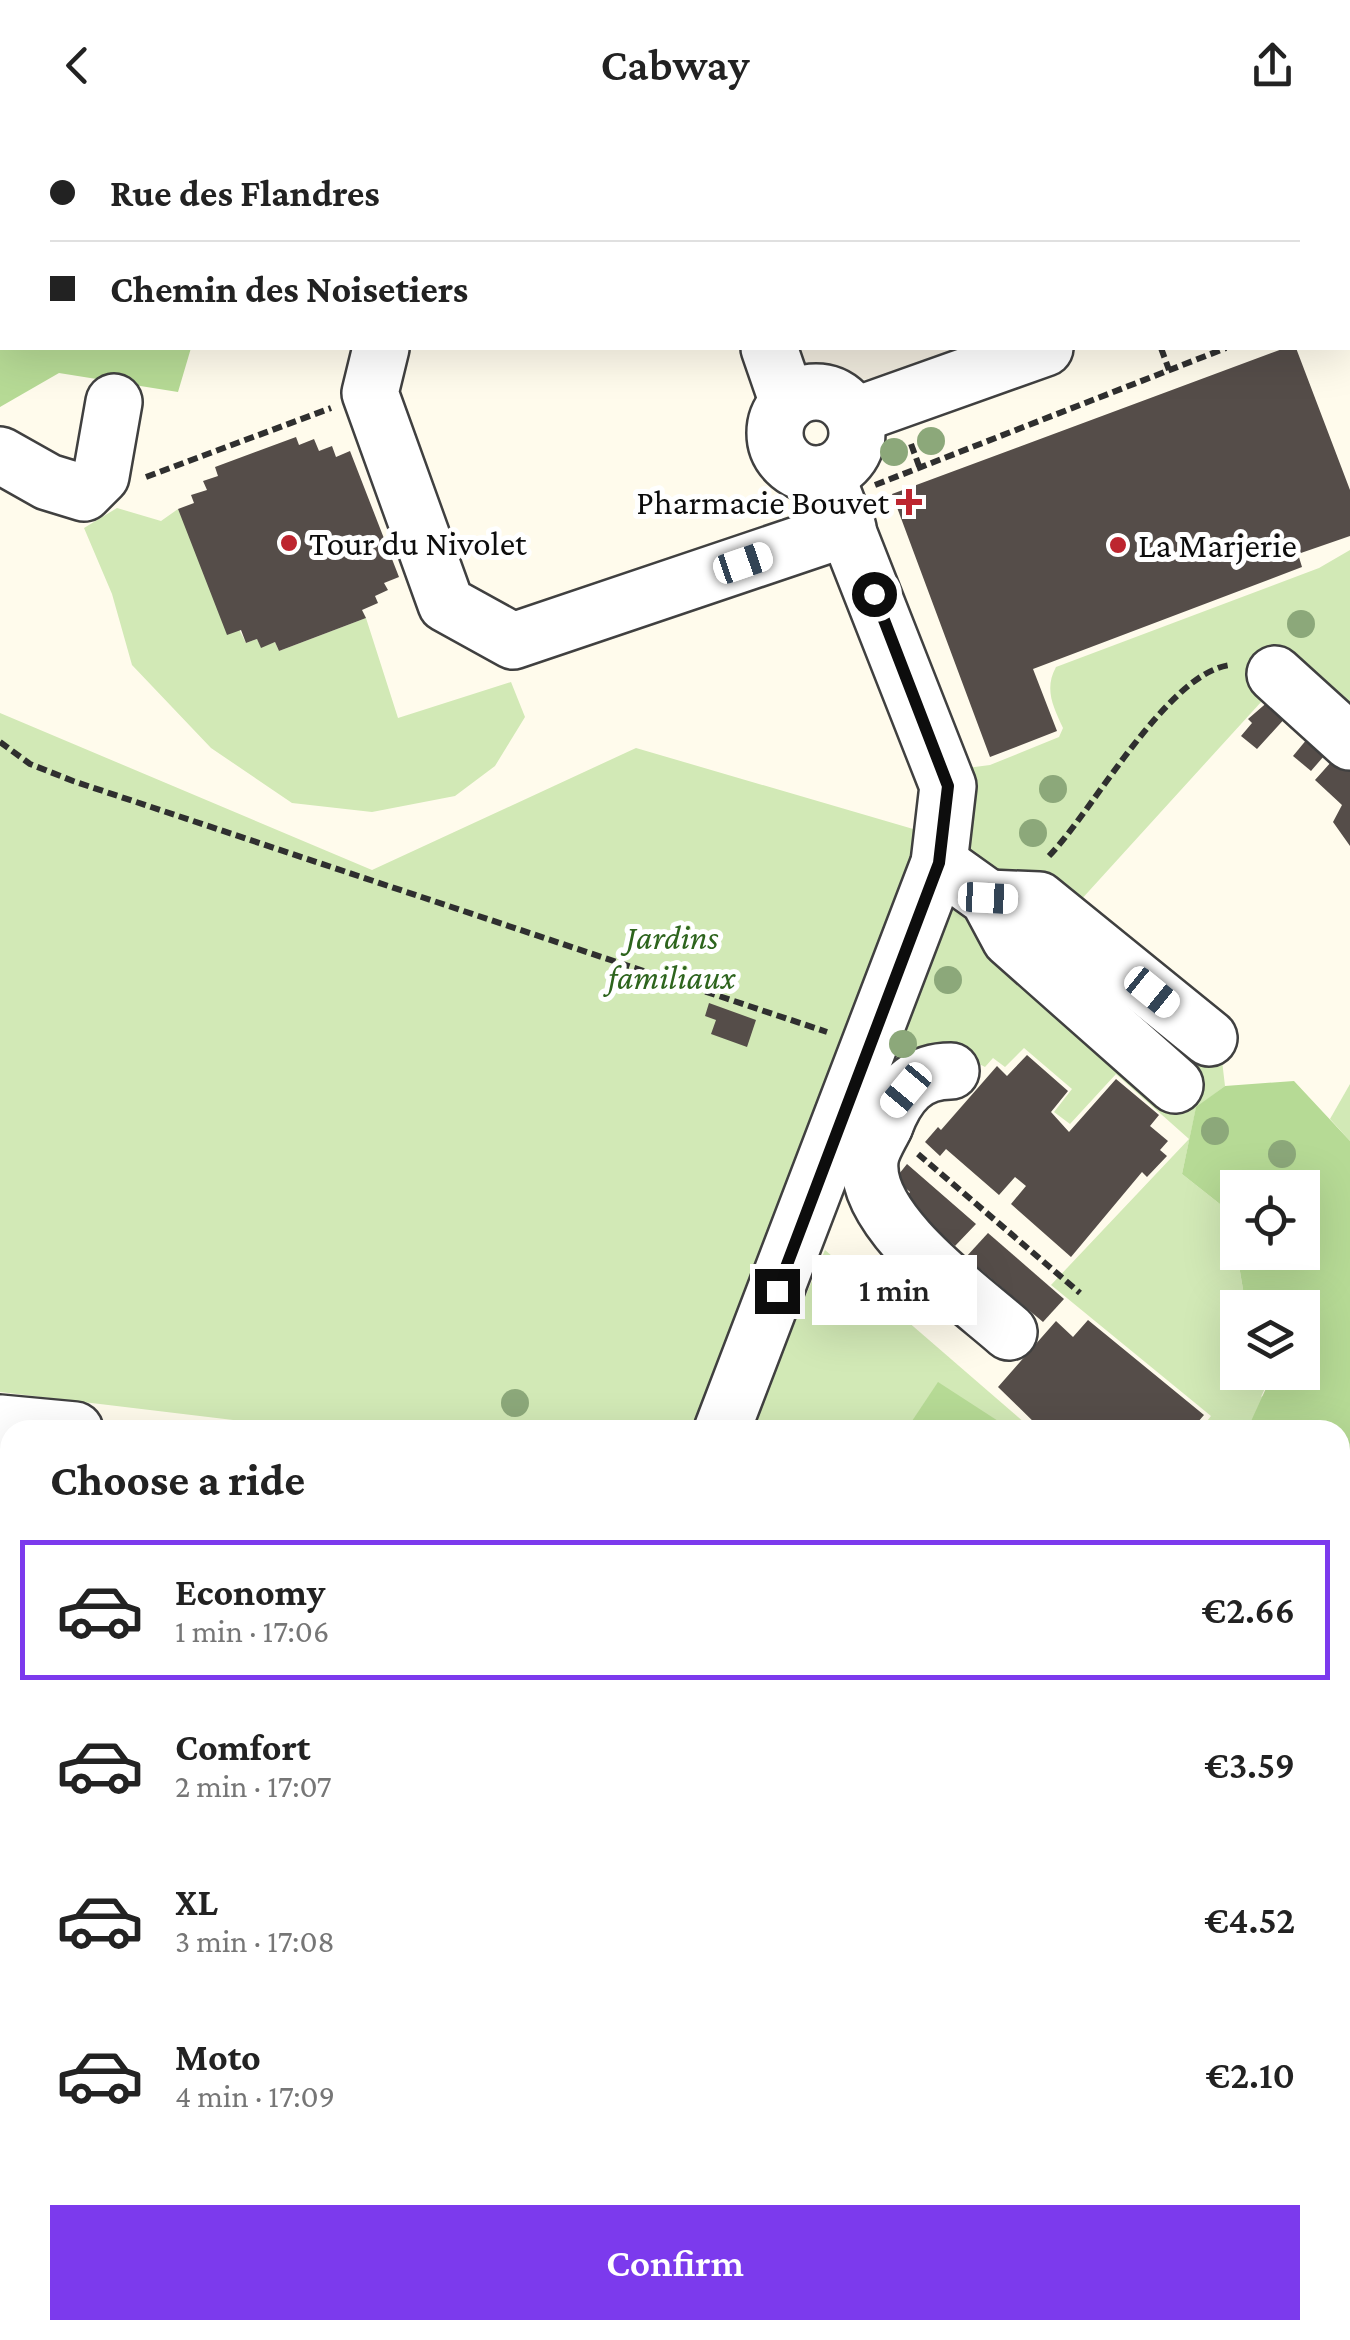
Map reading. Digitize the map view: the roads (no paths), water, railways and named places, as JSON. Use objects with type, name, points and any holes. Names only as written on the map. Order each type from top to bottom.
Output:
[{"type":"street","points":[[770,350],[788,402]]},
{"type":"street","points":[[854,416],[1039,350]]},
{"type":"street","points":[[376,370],[446,604],[513,641],[847,498]]},
{"type":"street","points":[[847,498],[799,470],[780,452],[776,426],[788,402],[812,392],[824,393],[846,405],[854,416],[857,428],[847,498],[948,786],[939,863],[870,1046],[871,1184],[880,1204],[931,1264],[1009,1332]]},
{"type":"street","points":[[0,455],[48,482],[84,493],[101,476],[114,402]]},
{"type":"street","points":[[1275,674],[1350,742]]},
{"type":"street","points":[[939,863],[988,898],[1010,939],[1174,1084]]},
{"type":"street","points":[[988,898],[1040,900],[1209,1038]]},
{"type":"street","points":[[868,1111],[893,1105],[918,1076],[951,1070]]},
{"type":"street","points":[[727,1420],[868,1111]]},
{"type":"place","name":"Pharmacie Bouvet","points":[[909,502]]},
{"type":"place","name":"Tour du Nivolet","points":[[289,543]]},
{"type":"place","name":"La Marjerie","points":[[1118,545]]},
{"type":"park label","name":"Jardins familiaux","points":[[672,957]]}]
